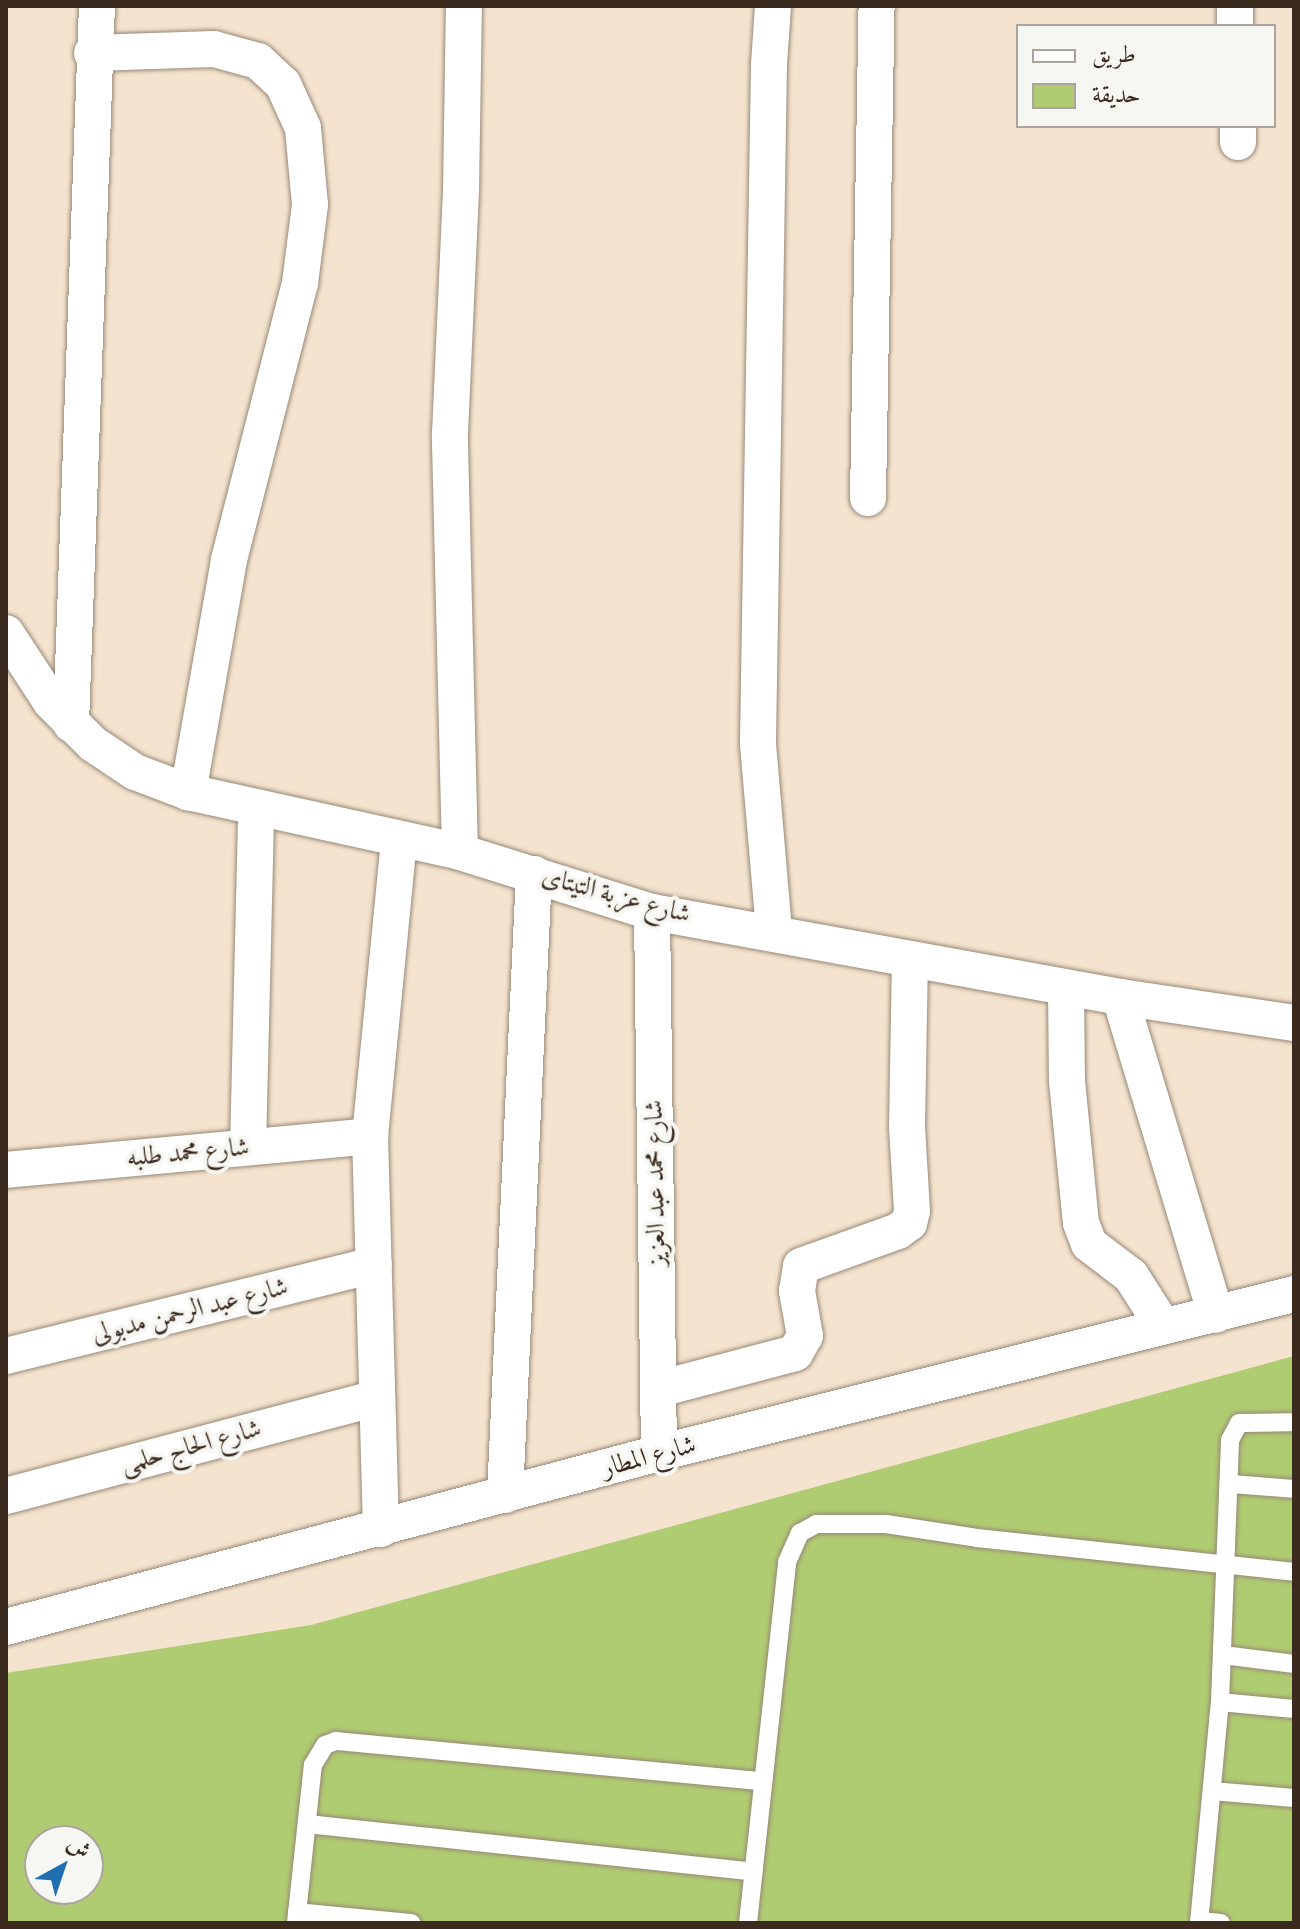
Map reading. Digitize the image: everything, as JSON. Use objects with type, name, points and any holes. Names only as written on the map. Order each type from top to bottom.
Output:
[{"type":"street","points":[[71,724],[92,53],[97,6]]},
{"type":"street","points":[[460,852],[450,433],[461,191],[464,6]]},
{"type":"street","points":[[773,6],[768,80],[758,744],[774,932]]},
{"type":"street","points":[[868,498],[877,6]]},
{"type":"street","points":[[92,53],[214,49],[258,61],[283,84],[303,128],[310,205],[300,283],[229,560],[188,792]]},
{"type":"street","name":"شارع عزبة التيتاى","points":[[6,633],[17,673],[93,744],[135,772],[188,792],[460,852],[652,912],[1066,988],[1294,1023]]},
{"type":"street","points":[[248,1147],[256,809]]},
{"type":"street","points":[[381,1529],[370,1136],[399,840]]},
{"type":"street","points":[[505,1495],[534,874]]},
{"type":"street","name":"شارع محمد عبد العزيز","points":[[652,912],[659,1453]]},
{"type":"street","points":[[659,1389],[795,1353],[805,1336],[797,1291],[801,1266],[898,1231],[909,1223],[912,1211],[907,1128],[910,960]]},
{"type":"street","points":[[1066,988],[1067,1081],[1081,1223],[1089,1244],[1131,1276],[1163,1326]]},
{"type":"street","points":[[1120,997],[1216,1315]]},
{"type":"street","name":"شارع محمد طلبه","points":[[6,1170],[370,1136]]},
{"type":"street","name":"شارع عبد الرحمن مدبولى","points":[[6,1356],[374,1265]]},
{"type":"street","name":"شارع المطار","points":[[6,1627],[659,1453],[1294,1294]]},
{"type":"street","name":"شارع الحاج حلمى","points":[[6,1496],[377,1398]]},
{"type":"lane","points":[[1221,1923],[1199,1922],[1220,1702],[1228,1565],[1230,1440],[1239,1423],[1294,1422]]},
{"type":"lane","points":[[1231,1484],[1294,1489]]},
{"type":"lane","points":[[748,1923],[787,1562],[800,1533],[816,1524],[886,1524],[977,1538],[1294,1572]]},
{"type":"lane","points":[[1223,1655],[1294,1664]]},
{"type":"lane","points":[[1220,1702],[1294,1709]]},
{"type":"lane","points":[[411,1923],[296,1918],[317,1754],[325,1745],[336,1741],[763,1781]]},
{"type":"lane","points":[[1212,1791],[1294,1798]]},
{"type":"lane","points":[[307,1824],[753,1872]]},
{"type":"green space","points":[[1294,1356],[1294,1923],[6,1923],[6,1673],[311,1625]]}]
